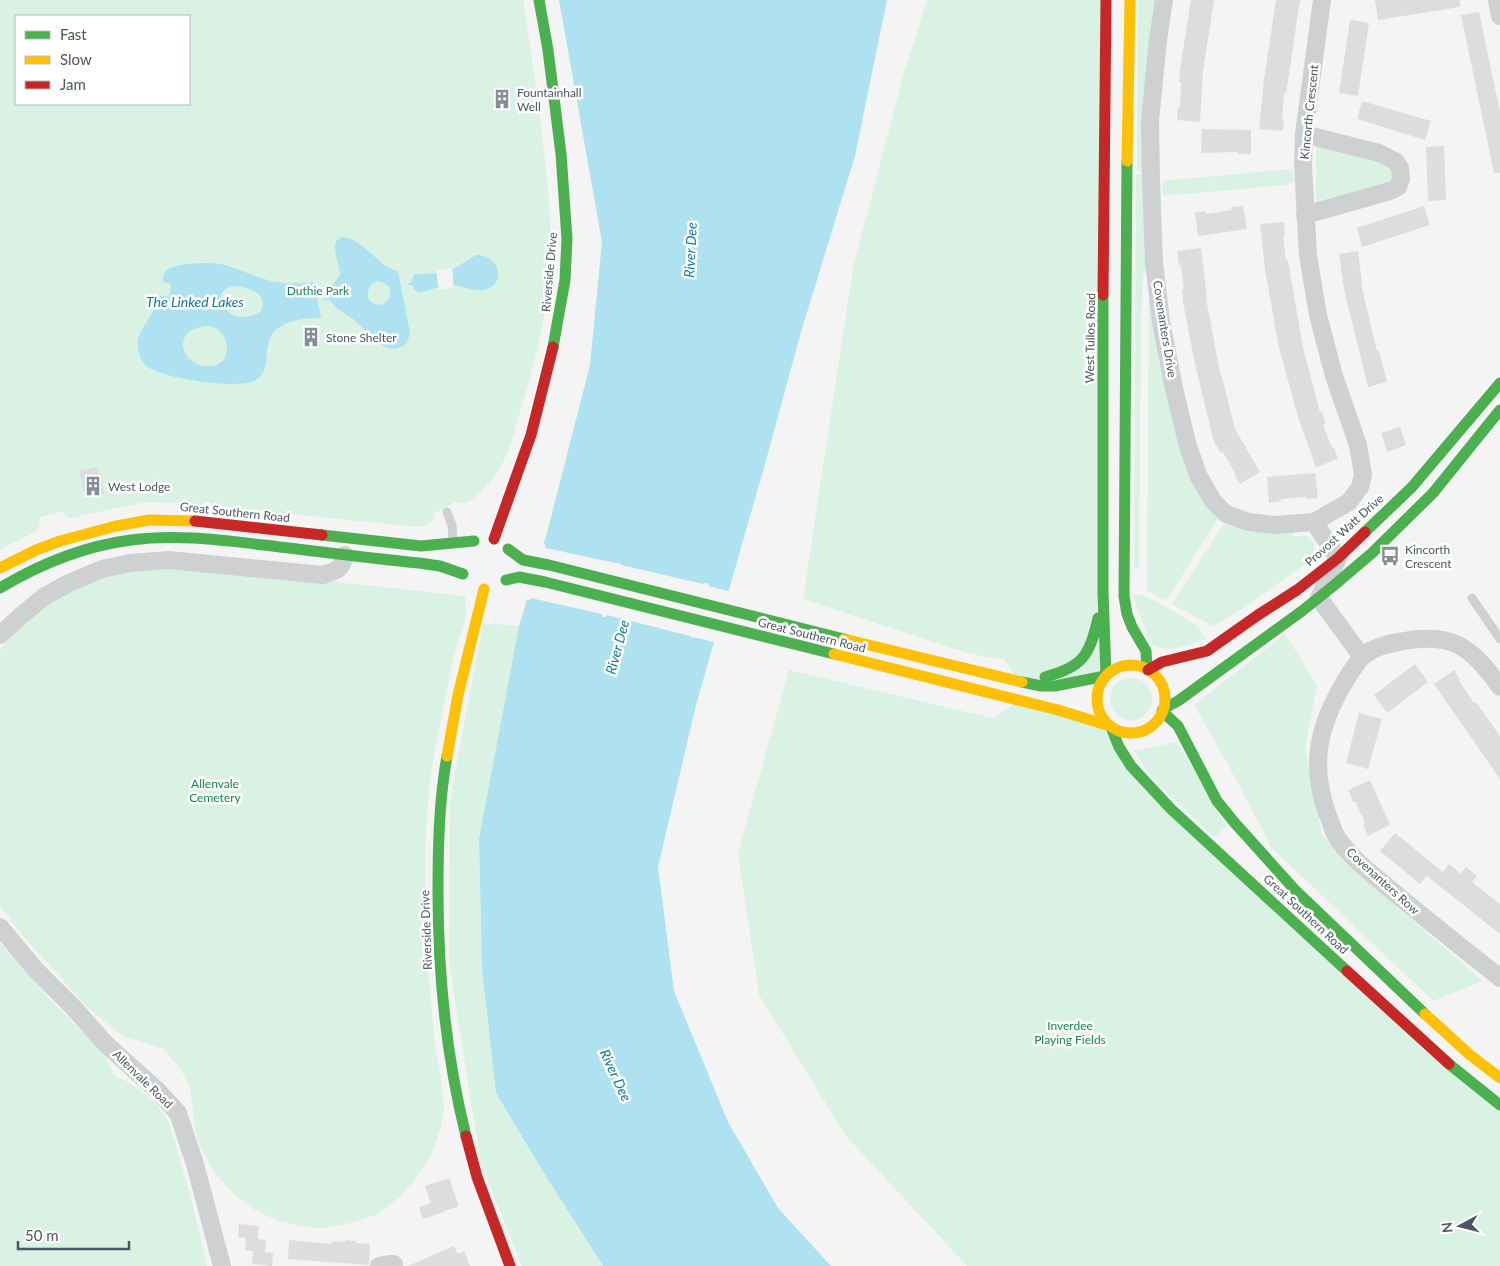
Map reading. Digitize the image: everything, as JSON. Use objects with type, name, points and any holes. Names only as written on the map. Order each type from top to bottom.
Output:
[{"type":"main road","name":"Riverside Drive","points":[[494,539],[534,426],[553,347],[565,280],[567,239],[561,162],[548,50],[540,0]]},
{"type":"main road","name":"West Tullos Road","points":[[1105,676],[1102,399],[1106,0]]},
{"type":"main road","points":[[1130,0],[1127,140],[1124,596],[1130,620],[1146,651],[1148,669]]},
{"type":"main road","name":"Provost Watt Drive","points":[[1148,669],[1169,660],[1206,650],[1297,590],[1338,558],[1412,487],[1500,383]]},
{"type":"main road","points":[[1163,710],[1319,598],[1352,570],[1423,504],[1459,463],[1500,410]]},
{"type":"main road","name":"Great Southern Road","points":[[0,568],[36,550],[60,541],[116,526],[148,520],[207,522],[421,546],[474,541]]},
{"type":"main road","points":[[0,588],[17,577],[66,557],[110,544],[144,538],[173,537],[211,539],[440,566],[473,583],[496,587],[506,580],[511,568],[511,555],[502,543],[494,539],[480,538],[468,545],[462,555],[461,567],[473,583]]},
{"type":"main road","name":"Great Southern Road","points":[[508,549],[523,560],[550,565],[1015,681],[1041,686],[1055,686],[1105,676]]},
{"type":"main road","name":"Great Southern Road","points":[[506,580],[519,577],[545,582],[1058,710],[1111,727],[1119,747],[1131,766],[1171,809],[1451,1066],[1500,1105]]},
{"type":"main road","name":"Riverside Drive","points":[[473,583],[439,819],[438,920],[442,999],[458,1104],[477,1177],[510,1266]]},
{"type":"main road","points":[[1015,681],[1060,673],[1073,667],[1086,655],[1094,638],[1103,592]]},
{"type":"main road","points":[[1125,665],[1137,665],[1148,669],[1157,677],[1163,687],[1165,698],[1163,710],[1155,723],[1141,732],[1125,733],[1111,727],[1103,720],[1096,702],[1100,684],[1105,676],[1114,669],[1125,665]]},
{"type":"main road","name":"Great Southern Road","points":[[1163,710],[1178,726],[1217,800],[1294,890],[1470,1055],[1500,1078]]},
{"type":"street","name":"Covenanters Drive","points":[[1164,0],[1150,120],[1154,262],[1161,322],[1174,388],[1188,443],[1198,475],[1213,501],[1226,514],[1249,522],[1275,525],[1314,522]]},
{"type":"street","name":"Kincorth Crescent","points":[[1314,522],[1349,502],[1360,487],[1363,475],[1358,445],[1334,376],[1318,315],[1308,255],[1303,165],[1304,134],[1322,0]]},
{"type":"street","points":[[1497,0],[1500,16]]},
{"type":"street","points":[[1304,134],[1379,153],[1395,161],[1400,168],[1401,180],[1398,187],[1390,191],[1305,215]]},
{"type":"street","points":[[1314,522],[1338,558],[1319,598],[1362,657],[1385,645],[1418,638],[1443,640],[1456,644],[1473,654],[1486,667],[1500,687]]},
{"type":"street","points":[[0,635],[45,596],[102,569],[130,563],[169,560],[322,575],[340,568],[345,555]]},
{"type":"street","name":"Covenanters Row","points":[[1362,657],[1348,676],[1329,710],[1318,747],[1321,794],[1335,834],[1352,855],[1373,875],[1500,978]]},
{"type":"street","name":"Allenvale Road","points":[[0,927],[35,969],[104,1041],[158,1091],[178,1113],[200,1179],[222,1266]]},
{"type":"lane","points":[[447,512],[452,525],[454,542]]},
{"type":"lane","points":[[1472,598],[1500,639]]},
{"type":"green space","name":"Duthie Park","points":[[0,0],[523,0],[538,101],[550,213],[549,279],[536,353],[512,439],[499,469],[483,489],[468,502],[455,502],[433,514],[434,519],[429,524],[418,527],[182,503],[146,502],[70,518],[65,516],[63,511],[40,517],[39,527],[35,532],[0,549]]},
{"type":"green space","points":[[927,0],[1106,0],[1105,676],[1020,682],[1004,659],[985,657],[954,649],[803,599],[853,268],[902,80]]},
{"type":"green space","points":[[1138,0],[1159,0],[1145,171],[1137,171]]},
{"type":"green space","points":[[1316,146],[1392,165],[1392,179],[1385,184],[1318,204],[1316,201]]},
{"type":"green space","points":[[1292,169],[1294,181],[1287,185],[1163,196],[1162,181]]},
{"type":"green space","points":[[1136,174],[1145,174],[1149,262],[1143,276],[1141,322],[1139,569],[1134,569]]},
{"type":"green space","points":[[1149,283],[1153,306],[1219,517],[1166,601],[1147,590]]},
{"type":"green space","points":[[1224,523],[1264,533],[1293,531],[1293,536],[1307,536],[1313,542],[1315,553],[1311,560],[1242,609],[1213,626],[1172,604]]},
{"type":"green space","name":"Allenvale Cemetery","points":[[168,564],[465,596],[466,615],[453,659],[430,778],[425,847],[425,927],[434,1038],[444,1106],[441,1126],[432,1154],[401,1196],[376,1215],[350,1223],[323,1228],[299,1226],[276,1220],[255,1210],[235,1195],[214,1172],[200,1146],[195,1128],[190,1088],[181,1070],[164,1049],[122,1036],[83,1003],[17,929],[0,905],[0,651],[20,627],[46,605],[75,588],[104,576]]},
{"type":"green space","points":[[1143,595],[1197,626],[1207,639],[1170,649],[1155,646],[1149,641],[1133,596]]},
{"type":"green space","points":[[483,623],[519,626],[479,839],[482,969],[496,1093],[603,1266],[522,1266],[481,1164],[449,963],[450,799]]},
{"type":"green space","points":[[1285,634],[1317,685],[1305,749],[1322,835],[1375,888],[1483,981],[1433,1001],[1272,848],[1194,705]]},
{"type":"green space","name":"Inverdee Playing Fields","points":[[789,670],[992,718],[1020,701],[1110,726],[1131,766],[1500,1105],[1500,1266],[967,1266],[846,1136],[759,995],[738,853]]},
{"type":"green space","points":[[1135,678],[1143,681],[1149,687],[1152,699],[1149,711],[1143,717],[1127,720],[1119,717],[1113,711],[1110,695],[1113,687],[1119,681]]},
{"type":"green space","points":[[1177,742],[1227,826],[1214,837],[1151,777],[1134,751]]},
{"type":"green space","points":[[0,943],[49,998],[105,1055],[114,1075],[130,1083],[155,1102],[169,1123],[189,1190],[207,1266],[0,1266]]},
{"type":"water","name":"River Dee","points":[[559,0],[887,0],[855,156],[801,332],[696,705],[658,867],[674,991],[728,1122],[778,1208],[831,1266],[603,1266],[496,1093],[482,969],[479,839],[519,626],[548,529],[590,365],[602,242]]},
{"type":"water","points":[[343,237],[354,240],[385,265],[398,271],[410,333],[407,343],[402,347],[396,349],[385,347],[352,318],[336,308],[330,300],[323,301],[323,299],[330,298],[331,287],[340,275],[335,247],[338,239]],"holes":[[[377,281],[390,288],[389,299],[385,303],[380,305],[368,298],[369,287],[372,283]]]},
{"type":"water","points":[[476,255],[489,258],[497,268],[497,279],[494,285],[488,289],[477,290],[447,286],[418,293],[412,285],[407,284],[412,282],[415,274],[452,270]]},
{"type":"water","name":"The Linked Lakes","points":[[206,263],[219,264],[276,282],[314,282],[321,318],[288,322],[275,331],[268,345],[263,373],[256,380],[247,383],[202,382],[170,376],[148,367],[140,355],[138,338],[160,296],[169,297],[171,284],[163,282],[164,273],[175,266]],"holes":[[[236,286],[256,292],[262,300],[261,311],[245,317],[235,316],[230,313],[222,303],[221,297],[227,288]],[[208,326],[216,328],[222,333],[226,340],[227,348],[222,362],[204,366],[193,362],[189,358],[183,348],[183,342],[191,330]]]},
{"type":"pier","points":[[452,268],[454,288],[439,290],[436,270]]},
{"type":"pier","points":[[541,544],[545,544],[546,548],[620,563],[621,565],[703,584],[708,583],[709,586],[731,592],[717,643],[607,615],[602,617],[602,614],[531,598],[530,600],[524,599]]},
{"type":"building","points":[[1191,0],[1214,0],[1203,71],[1200,122],[1177,120],[1178,107],[1180,108],[1180,69]]},
{"type":"building","points":[[1276,0],[1300,0],[1286,94],[1284,93],[1283,131],[1259,129],[1264,79]]},
{"type":"building","points":[[1375,0],[1460,0],[1460,7],[1378,20]]},
{"type":"building","points":[[1479,12],[1500,112],[1500,173],[1494,173],[1461,15]]},
{"type":"building","points":[[1350,20],[1369,23],[1358,96],[1339,93]]},
{"type":"building","points":[[1362,101],[1431,121],[1425,140],[1357,119]]},
{"type":"building","points":[[1202,129],[1251,130],[1251,154],[1238,154],[1238,152],[1201,153]]},
{"type":"building","points":[[1444,146],[1446,200],[1428,201],[1426,147]]},
{"type":"building","points":[[1243,206],[1247,229],[1198,236],[1195,213],[1206,211],[1206,214],[1232,210],[1231,207]]},
{"type":"building","points":[[1424,206],[1430,225],[1362,247],[1357,228]]},
{"type":"building","points":[[1284,222],[1285,235],[1283,235],[1286,260],[1288,260],[1303,348],[1320,412],[1322,412],[1326,423],[1323,424],[1338,459],[1316,467],[1299,420],[1279,348],[1265,269],[1260,224]]},
{"type":"building","points":[[1201,248],[1206,298],[1220,373],[1235,429],[1260,472],[1240,484],[1223,452],[1221,453],[1214,442],[1195,364],[1183,302],[1182,289],[1184,289],[1177,251]]},
{"type":"building","points":[[1358,251],[1361,284],[1377,351],[1379,351],[1387,382],[1368,387],[1344,289],[1339,254]]},
{"type":"building","points":[[1400,427],[1406,445],[1387,452],[1381,433]]},
{"type":"building","name":"West Lodge","points":[[97,467],[98,473],[101,473],[104,494],[86,498],[79,471]]},
{"type":"building","points":[[1315,473],[1318,498],[1280,499],[1281,501],[1269,503],[1267,477]]},
{"type":"building","points":[[1415,664],[1428,682],[1387,713],[1374,695]]},
{"type":"building","points":[[1454,670],[1474,703],[1476,702],[1500,736],[1500,779],[1434,684]]},
{"type":"building","points":[[1359,713],[1382,719],[1368,769],[1346,763]]},
{"type":"building","points":[[1370,780],[1390,825],[1368,836],[1363,824],[1365,823],[1348,790]]},
{"type":"building","points":[[1395,833],[1443,872],[1449,864],[1461,874],[1466,867],[1477,876],[1472,882],[1500,904],[1500,934],[1427,876],[1420,884],[1380,851]]},
{"type":"building","points":[[449,1178],[459,1206],[423,1219],[419,1207],[431,1203],[425,1186]]},
{"type":"building","points":[[239,1224],[259,1226],[258,1239],[266,1240],[265,1252],[273,1253],[272,1266],[252,1264],[253,1251],[245,1251],[246,1238],[238,1237]]},
{"type":"building","points":[[289,1240],[331,1244],[332,1241],[345,1242],[345,1240],[370,1244],[369,1265],[288,1259]]},
{"type":"building","points":[[454,1246],[458,1254],[464,1251],[470,1266],[408,1266]]},
{"type":"traffic: fast","points":[[539,0],[548,50],[561,154],[567,239],[565,280],[553,347]]},
{"type":"traffic: fast","points":[[1127,161],[1124,596],[1127,614],[1132,627],[1146,651],[1147,669]]},
{"type":"traffic: fast","points":[[1103,295],[1103,592],[1106,676]]},
{"type":"traffic: fast","points":[[1365,532],[1412,487],[1500,383]]},
{"type":"traffic: fast","points":[[1163,709],[1178,701],[1302,611],[1372,553],[1433,493],[1500,410]]},
{"type":"traffic: fast","points":[[322,535],[421,546],[474,541]]},
{"type":"traffic: fast","points":[[0,588],[31,571],[80,551],[148,538],[198,538],[231,541],[419,563],[440,566],[463,574]]},
{"type":"traffic: fast","points":[[508,549],[523,560],[844,639]]},
{"type":"traffic: fast","points":[[506,580],[519,577],[545,582],[834,654]]},
{"type":"traffic: fast","points":[[1045,677],[1068,669],[1083,658],[1092,641],[1098,618]]},
{"type":"traffic: fast","points":[[1022,682],[1041,686],[1055,686],[1105,676]]},
{"type":"traffic: fast","points":[[1162,711],[1178,726],[1217,801],[1234,822],[1295,890],[1425,1014]]},
{"type":"traffic: fast","points":[[1111,727],[1119,747],[1131,766],[1171,809],[1347,971]]},
{"type":"traffic: fast","points":[[447,756],[442,790],[439,841],[438,922],[448,1045],[466,1136]]},
{"type":"traffic: fast","points":[[1449,1064],[1500,1105]]},
{"type":"traffic: slow","points":[[1127,161],[1130,0]]},
{"type":"traffic: slow","points":[[0,568],[36,550],[60,541],[116,526],[149,520],[195,521]]},
{"type":"traffic: slow","points":[[447,756],[458,695],[484,589]]},
{"type":"traffic: slow","points":[[844,639],[1022,682]]},
{"type":"traffic: slow","points":[[834,654],[1058,710],[1110,726]]},
{"type":"traffic: slow","points":[[1131,665],[1144,667],[1155,675],[1163,686],[1165,699],[1163,712],[1155,723],[1144,731],[1131,733],[1118,731],[1107,723],[1099,712],[1097,699],[1099,686],[1107,675],[1118,667],[1131,665]]},
{"type":"traffic: slow","points":[[1425,1014],[1470,1055],[1500,1078]]},
{"type":"traffic: jam","points":[[1103,295],[1106,0]]},
{"type":"traffic: jam","points":[[494,539],[531,435],[553,347]]},
{"type":"traffic: jam","points":[[195,521],[322,535]]},
{"type":"traffic: jam","points":[[1148,670],[1162,662],[1207,651],[1297,590],[1338,558],[1365,532]]},
{"type":"traffic: jam","points":[[1347,971],[1449,1064]]},
{"type":"traffic: jam","points":[[466,1136],[477,1177],[510,1266]]},
{"type":"place","name":"Fountainhall Well","points":[[502,99]]},
{"type":"place","name":"Stone Shelter","points":[[311,337]]},
{"type":"place","name":"West Lodge","points":[[93,486]]},
{"type":"place","name":"Kincorth Crescent","points":[[1390,556]]}]
